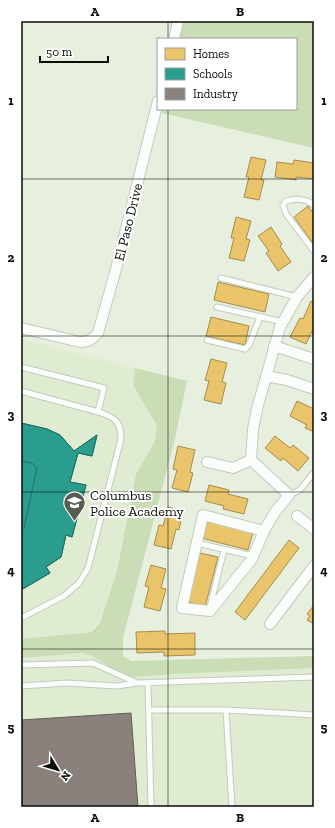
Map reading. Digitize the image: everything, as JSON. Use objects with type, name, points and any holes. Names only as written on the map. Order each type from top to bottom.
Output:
[{"type":"street","points":[[174,38],[178,21]]},
{"type":"street","name":"El Paso Drive","points":[[21,328],[80,342],[87,342],[93,339],[98,333],[157,106]]},
{"type":"street","points":[[251,460],[253,429],[274,346],[283,322],[297,297],[313,279]]},
{"type":"street","points":[[274,346],[314,359]]},
{"type":"street","points":[[266,376],[287,380],[314,389]]},
{"type":"street","points":[[207,462],[234,468],[251,460]]},
{"type":"street","points":[[251,460],[289,495],[275,512],[264,531],[253,556],[231,586],[209,611],[182,608],[203,515],[264,531]]},
{"type":"street","points":[[297,516],[314,529]]},
{"type":"street","points":[[270,624],[314,566]]},
{"type":"lane","points":[[314,205],[310,202],[295,198],[286,200],[283,205],[286,214],[314,251]]},
{"type":"lane","points":[[221,278],[297,297]]},
{"type":"lane","points":[[217,307],[283,322]]},
{"type":"lane","points":[[207,340],[245,349],[249,346],[260,316]]},
{"type":"lane","points":[[21,367],[104,388],[98,411]]},
{"type":"lane","points":[[21,391],[98,411],[113,417],[121,427],[121,439],[88,568],[79,583],[64,596],[21,618]]},
{"type":"lane","points":[[289,495],[300,490],[314,472]]},
{"type":"lane","points":[[197,543],[253,556]]},
{"type":"lane","points":[[209,611],[224,550]]},
{"type":"lane","points":[[21,665],[93,663],[137,683]]},
{"type":"lane","points":[[21,686],[66,683],[117,686],[137,683],[314,677]]},
{"type":"lane","points":[[148,683],[151,807]]},
{"type":"lane","points":[[149,710],[226,710],[314,715]]},
{"type":"lane","points":[[226,710],[232,807]]},
{"type":"shaded area","points":[[184,21],[314,21],[314,148],[162,113],[163,110],[297,110],[297,38],[179,38]]},
{"type":"shaded area","name":"Columbus Police Academy","points":[[21,339],[135,368],[133,385],[157,426],[155,441],[136,474],[117,571],[100,623],[92,632],[21,639]]},
{"type":"shaded area","points":[[135,368],[187,381],[175,439],[123,638],[123,656],[131,661],[314,656],[314,668],[134,677],[122,674],[92,656],[82,653],[21,658],[21,639],[92,632],[100,623],[117,571],[136,474],[155,441],[157,426],[133,385]]},
{"type":"shaded area","points":[[82,653],[92,656],[122,674],[134,677],[314,668],[314,807],[21,807],[21,658]]},
{"type":"building: Homes","points":[[251,157],[266,160],[261,180],[264,180],[259,200],[244,197],[249,177],[246,177]]},
{"type":"building: Homes","points":[[294,160],[314,163],[314,179],[296,177],[296,180],[275,177],[277,162],[293,164]]},
{"type":"building: Homes","points":[[308,206],[314,214],[314,245],[294,217]]},
{"type":"building: Homes","points":[[236,217],[251,221],[246,239],[250,240],[244,261],[229,258],[234,238],[231,238]]},
{"type":"building: Homes","points":[[271,227],[282,244],[280,246],[291,262],[278,271],[266,253],[269,251],[258,236]]},
{"type":"building: Homes","points":[[218,282],[269,294],[265,312],[214,300]]},
{"type":"building: Homes","points":[[311,301],[314,303],[314,327],[306,344],[290,337],[300,318],[303,319]]},
{"type":"building: Homes","points":[[211,317],[249,326],[245,345],[206,336]]},
{"type":"building: Homes","points":[[211,359],[227,363],[222,382],[226,383],[221,404],[204,400],[209,381],[205,380]]},
{"type":"building: Homes","points":[[297,401],[314,409],[314,432],[305,428],[307,425],[290,416]]},
{"type":"building: Homes","points":[[275,436],[290,448],[293,445],[309,458],[298,471],[283,458],[281,461],[265,448]]},
{"type":"building: Homes","points":[[178,446],[195,450],[190,472],[193,473],[188,492],[172,488],[177,470],[173,469]]},
{"type":"building: Homes","points":[[209,485],[229,490],[228,494],[248,499],[244,514],[223,509],[224,506],[205,501]]},
{"type":"building: Homes","points":[[168,507],[183,511],[179,530],[176,529],[171,549],[154,545],[159,525],[163,526]]},
{"type":"building: Homes","points":[[206,520],[253,532],[248,550],[201,538]]},
{"type":"building: Homes","points":[[289,540],[299,548],[245,620],[235,612]]},
{"type":"building: Homes","points":[[200,553],[218,557],[205,607],[188,602]]},
{"type":"building: Homes","points":[[151,565],[166,569],[161,588],[166,589],[160,611],[144,607],[149,587],[145,586]]},
{"type":"building: Homes","points":[[314,605],[314,624],[307,620],[310,616],[307,614]]},
{"type":"building: Homes","points":[[165,631],[165,634],[195,633],[195,655],[164,656],[164,652],[137,653],[136,632]]},
{"type":"building: Schools","points":[[21,423],[47,429],[60,435],[74,451],[97,435],[92,456],[78,453],[70,482],[86,485],[72,537],[66,535],[61,557],[46,567],[50,573],[21,590],[21,529],[24,528],[37,468],[32,463],[21,461]]},
{"type":"building: Schools","points":[[21,423],[47,429],[60,435],[74,451],[97,435],[92,456],[78,453],[70,482],[86,485],[72,537],[66,535],[61,557],[46,567],[50,573],[21,590]]},
{"type":"building: Industry","points":[[131,713],[138,807],[21,807],[21,720]]},
{"type":"place","name":"Columbus Police Academy","points":[[74,522]]}]
